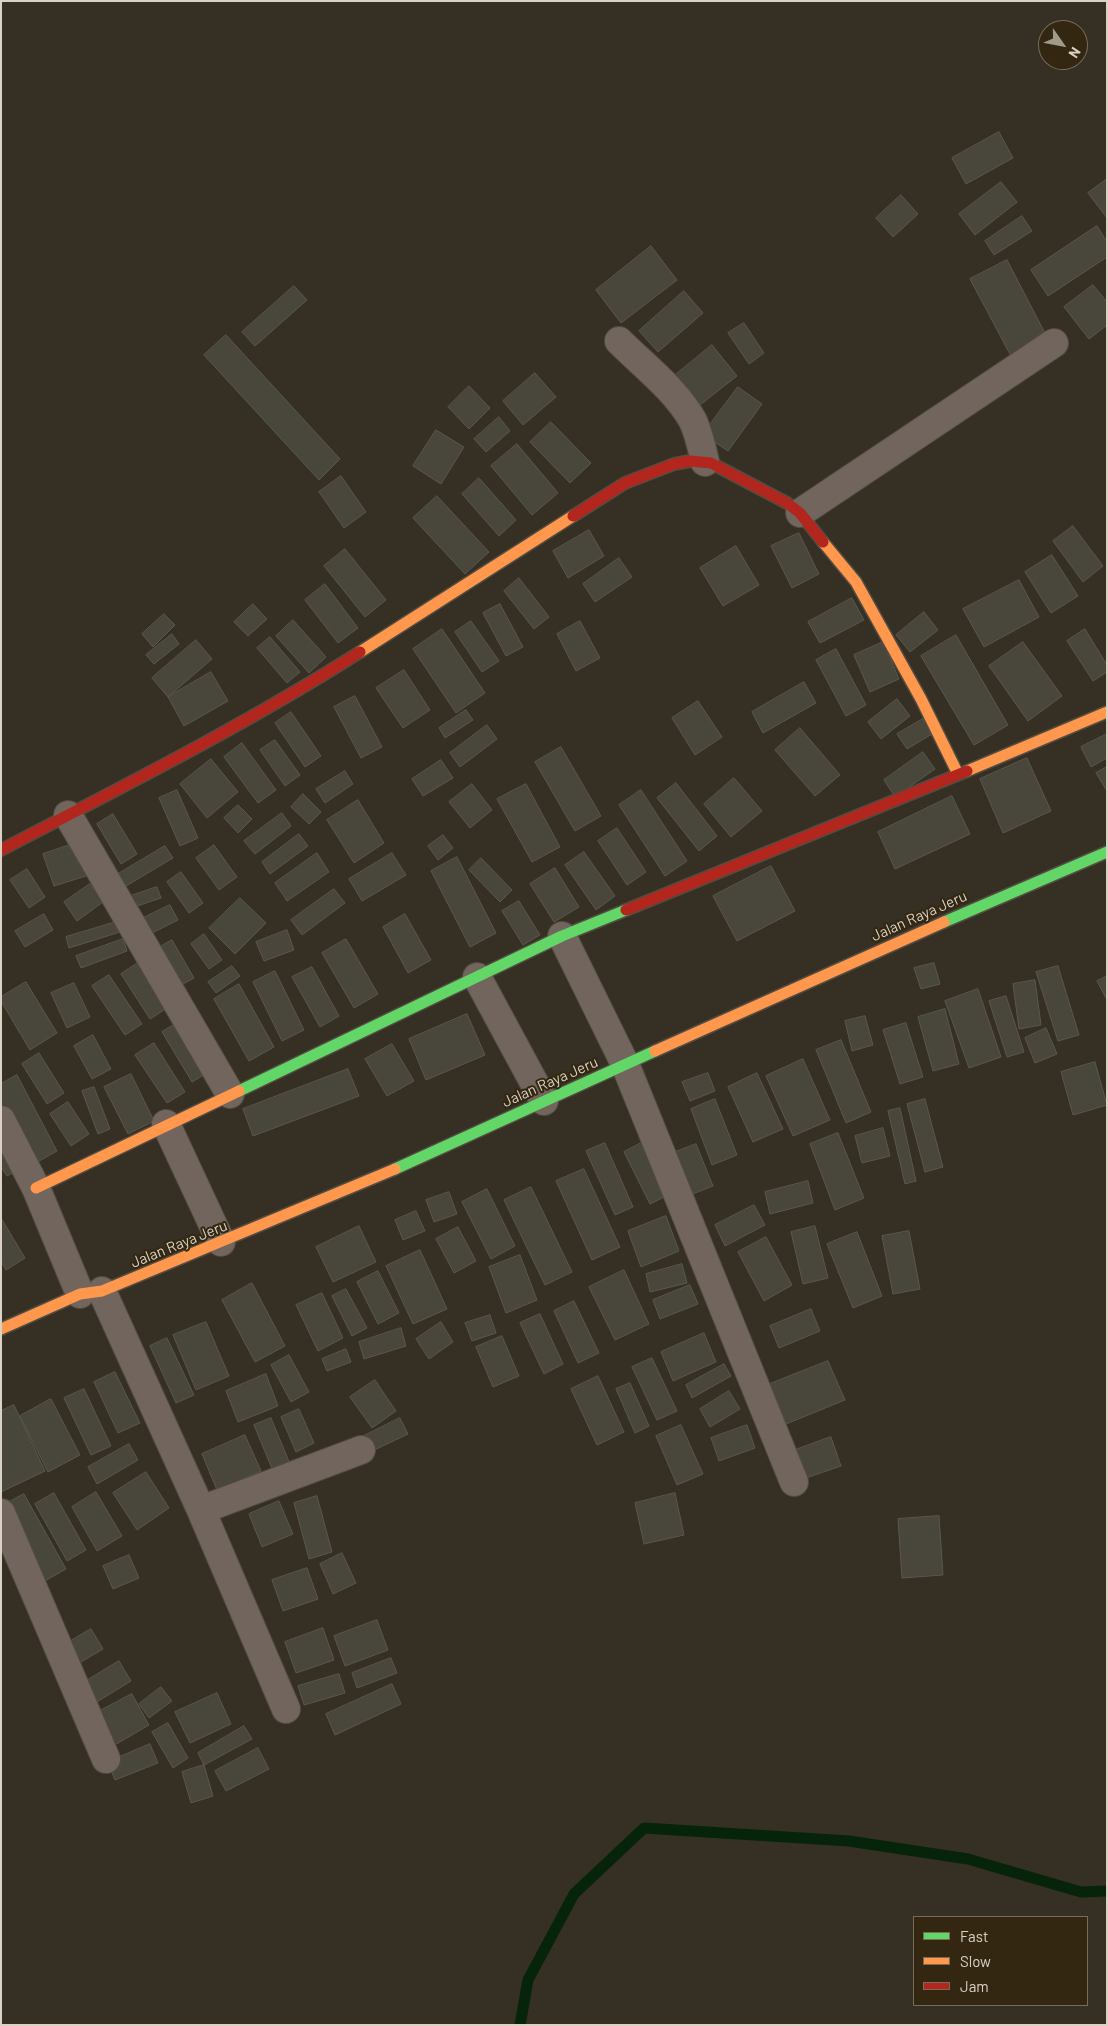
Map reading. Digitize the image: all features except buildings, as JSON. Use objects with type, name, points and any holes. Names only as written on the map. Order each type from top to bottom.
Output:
[{"type":"street","points":[[619,341],[676,398],[689,415],[696,429],[706,462]]},
{"type":"street","points":[[800,513],[1054,343]]},
{"type":"street","points":[[1,850],[313,682],[626,483],[674,464],[690,461],[716,464],[800,513],[856,582],[920,699],[958,774]]},
{"type":"street","points":[[36,1188],[166,1124],[562,936],[1107,712]]},
{"type":"street","points":[[68,815],[230,1094]]},
{"type":"street","name":"Jalan Raya Jeru","points":[[1,1329],[221,1242],[391,1171],[823,975],[1107,852]]},
{"type":"street","points":[[562,936],[625,1064],[794,1482]]},
{"type":"street","points":[[477,977],[544,1102]]},
{"type":"street","points":[[1,1120],[201,1510],[286,1709]]},
{"type":"street","points":[[166,1124],[221,1242]]},
{"type":"street","points":[[201,1510],[361,1450]]},
{"type":"street","points":[[1,1513],[106,1760]]},
{"type":"waterway","points":[[520,2025],[528,1980],[574,1894],[644,1828],[849,1841],[968,1859],[1081,1892],[1107,1891]]},
{"type":"traffic: fast","points":[[944,922],[1107,852]]},
{"type":"traffic: fast","points":[[239,1091],[562,936],[626,910]]},
{"type":"traffic: fast","points":[[395,1169],[655,1051]]},
{"type":"traffic: slow","points":[[360,652],[573,516]]},
{"type":"traffic: slow","points":[[823,542],[856,582],[921,699],[958,774]]},
{"type":"traffic: slow","points":[[967,771],[1107,712]]},
{"type":"traffic: slow","points":[[655,1051],[944,922]]},
{"type":"traffic: slow","points":[[36,1188],[239,1091]]},
{"type":"traffic: slow","points":[[1,1329],[80,1294],[102,1291],[395,1169]]},
{"type":"traffic: jam","points":[[573,516],[625,483],[674,464],[690,461],[711,463],[787,503],[800,513],[823,542]]},
{"type":"traffic: jam","points":[[1,850],[228,730],[360,652]]},
{"type":"traffic: jam","points":[[626,910],[967,771]]}]
